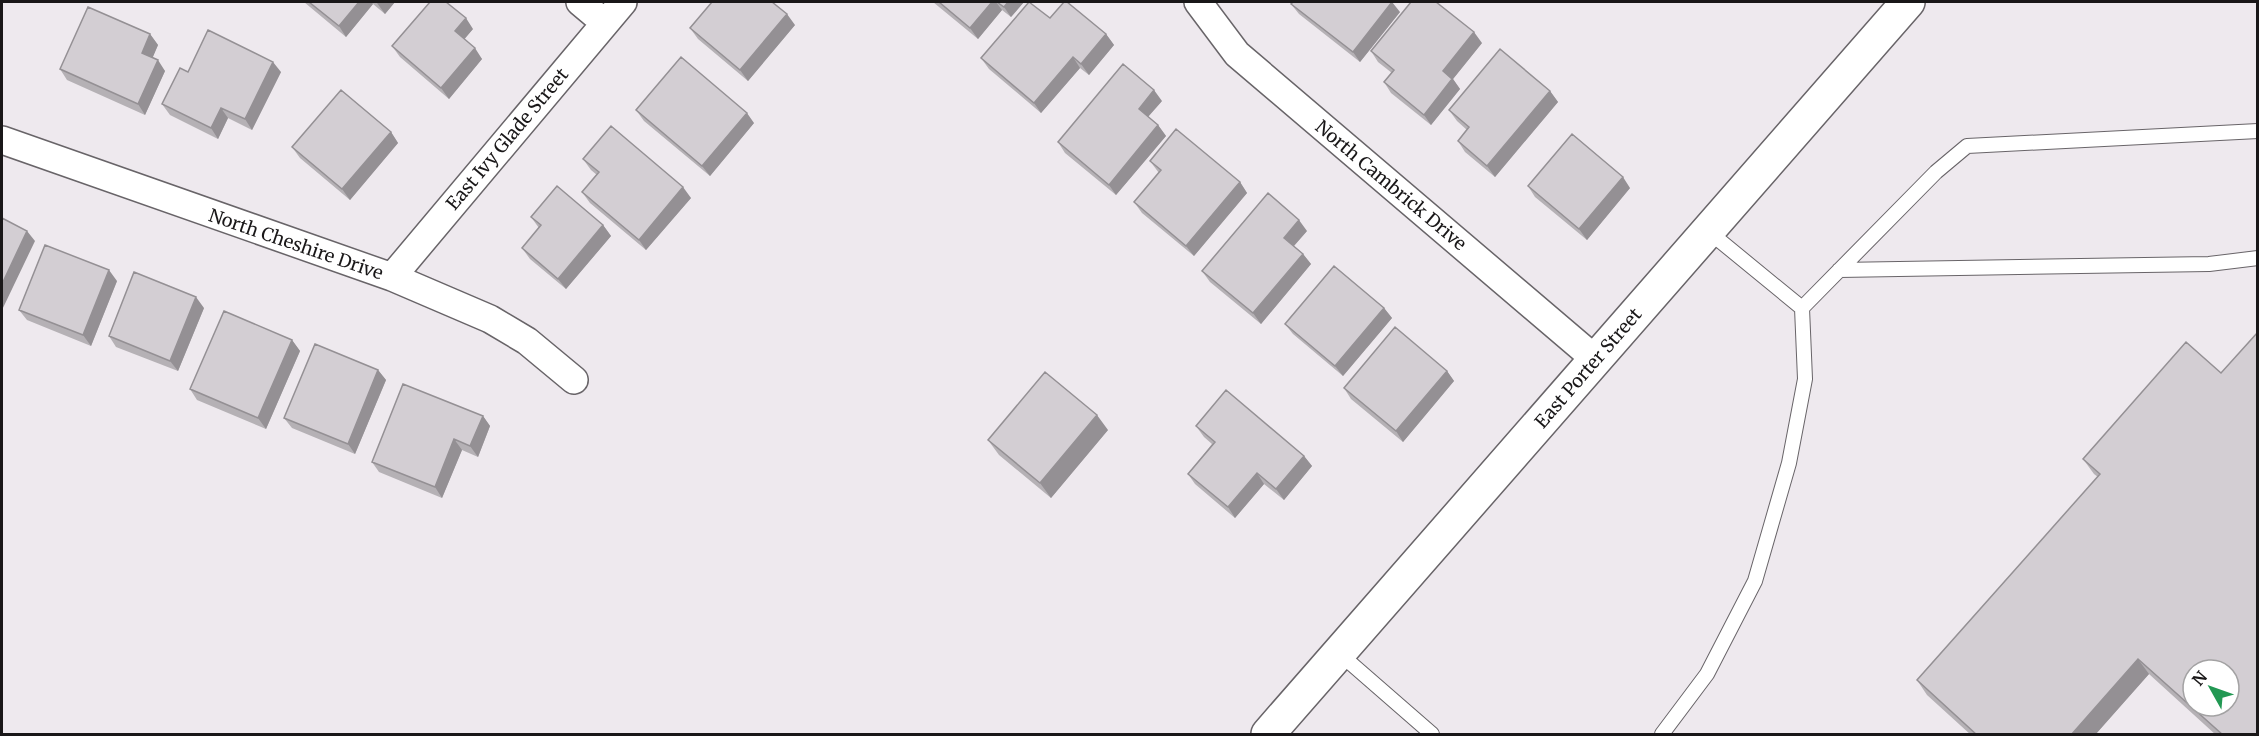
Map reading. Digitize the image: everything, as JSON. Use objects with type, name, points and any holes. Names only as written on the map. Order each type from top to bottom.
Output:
[{"type":"street","points":[[580,2],[605,23]]},
{"type":"street","name":"East Ivy Glade Street","points":[[392,277],[623,2]]},
{"type":"street","name":"North Cambrick Drive","points":[[1198,2],[1237,54],[1595,359]]},
{"type":"street","name":"East Porter Street","points":[[1268,735],[1908,2]]},
{"type":"street","name":"North Cheshire Drive","points":[[2,140],[392,277],[490,319],[527,341],[574,380]]},
{"type":"lane","points":[[1662,735],[1707,674],[1755,581],[1789,463],[1805,379],[1802,308],[1839,270],[1936,172],[1967,146],[2258,131]]},
{"type":"lane","points":[[1708,231],[1802,308]]},
{"type":"lane","points":[[1839,270],[2209,264],[2258,258]]},
{"type":"lane","points":[[1339,653],[1432,735]]},
{"type":"building","points":[[309,2],[359,2],[339,26]]},
{"type":"building","points":[[430,2],[446,2],[466,18],[455,31],[475,48],[441,88],[392,46]]},
{"type":"building","points":[[712,2],[772,2],[787,14],[740,70],[690,28]]},
{"type":"building","points":[[939,2],[992,2],[970,28]]},
{"type":"building","points":[[997,2],[1008,2],[1004,7]]},
{"type":"building","points":[[1029,2],[1050,18],[1064,2],[1067,2],[1106,34],[1081,64],[1073,57],[1034,103],[981,58]]},
{"type":"building","points":[[1293,2],[1392,2],[1353,52],[1291,4]]},
{"type":"building","points":[[1411,2],[1436,2],[1474,32],[1443,71],[1452,79],[1424,115],[1384,82],[1394,70],[1371,51]]},
{"type":"building","points":[[88,7],[150,34],[142,53],[158,60],[138,104],[60,69]]},
{"type":"building","points":[[208,30],[273,62],[245,119],[221,108],[211,128],[162,104],[180,68],[188,72]]},
{"type":"building","points":[[1500,49],[1550,91],[1487,166],[1458,141],[1469,127],[1449,110]]},
{"type":"building","points":[[681,57],[747,113],[702,166],[636,110]]},
{"type":"building","points":[[1123,64],[1154,90],[1139,109],[1158,125],[1109,185],[1058,142]]},
{"type":"building","points":[[341,90],[391,132],[342,189],[292,147]]},
{"type":"building","points":[[611,126],[683,187],[639,240],[582,192],[599,172],[583,159]]},
{"type":"building","points":[[1176,129],[1240,182],[1186,246],[1134,202],[1161,170],[1150,161]]},
{"type":"building","points":[[1572,134],[1623,177],[1579,229],[1528,186]]},
{"type":"building","points":[[557,186],[603,225],[558,279],[522,248],[541,225],[531,217]]},
{"type":"building","points":[[1268,193],[1299,220],[1284,238],[1303,254],[1253,313],[1202,271]]},
{"type":"building","points":[[2,218],[27,231],[2,284]]},
{"type":"building","points":[[45,245],[109,270],[83,335],[19,310]]},
{"type":"building","points":[[1334,266],[1384,308],[1335,366],[1285,324]]},
{"type":"building","points":[[134,272],[196,297],[170,361],[109,336]]},
{"type":"building","points":[[224,311],[292,340],[258,418],[190,389]]},
{"type":"building","points":[[1395,327],[1447,371],[1396,431],[1344,388]]},
{"type":"building","points":[[2258,332],[2258,735],[2223,735],[2204,718],[2241,718],[2241,658],[2181,658],[2181,697],[2138,659],[2071,735],[1977,735],[1917,680],[2100,474],[2083,459],[2186,342],[2221,373]]},
{"type":"building","points":[[315,344],[378,370],[348,444],[284,418]]},
{"type":"building","points":[[1045,372],[1097,415],[1040,483],[988,440]]},
{"type":"building","points":[[403,384],[483,416],[470,446],[454,439],[435,487],[372,462]]},
{"type":"building","points":[[1226,390],[1304,456],[1276,489],[1257,473],[1228,507],[1188,474],[1215,442],[1196,426]]}]
